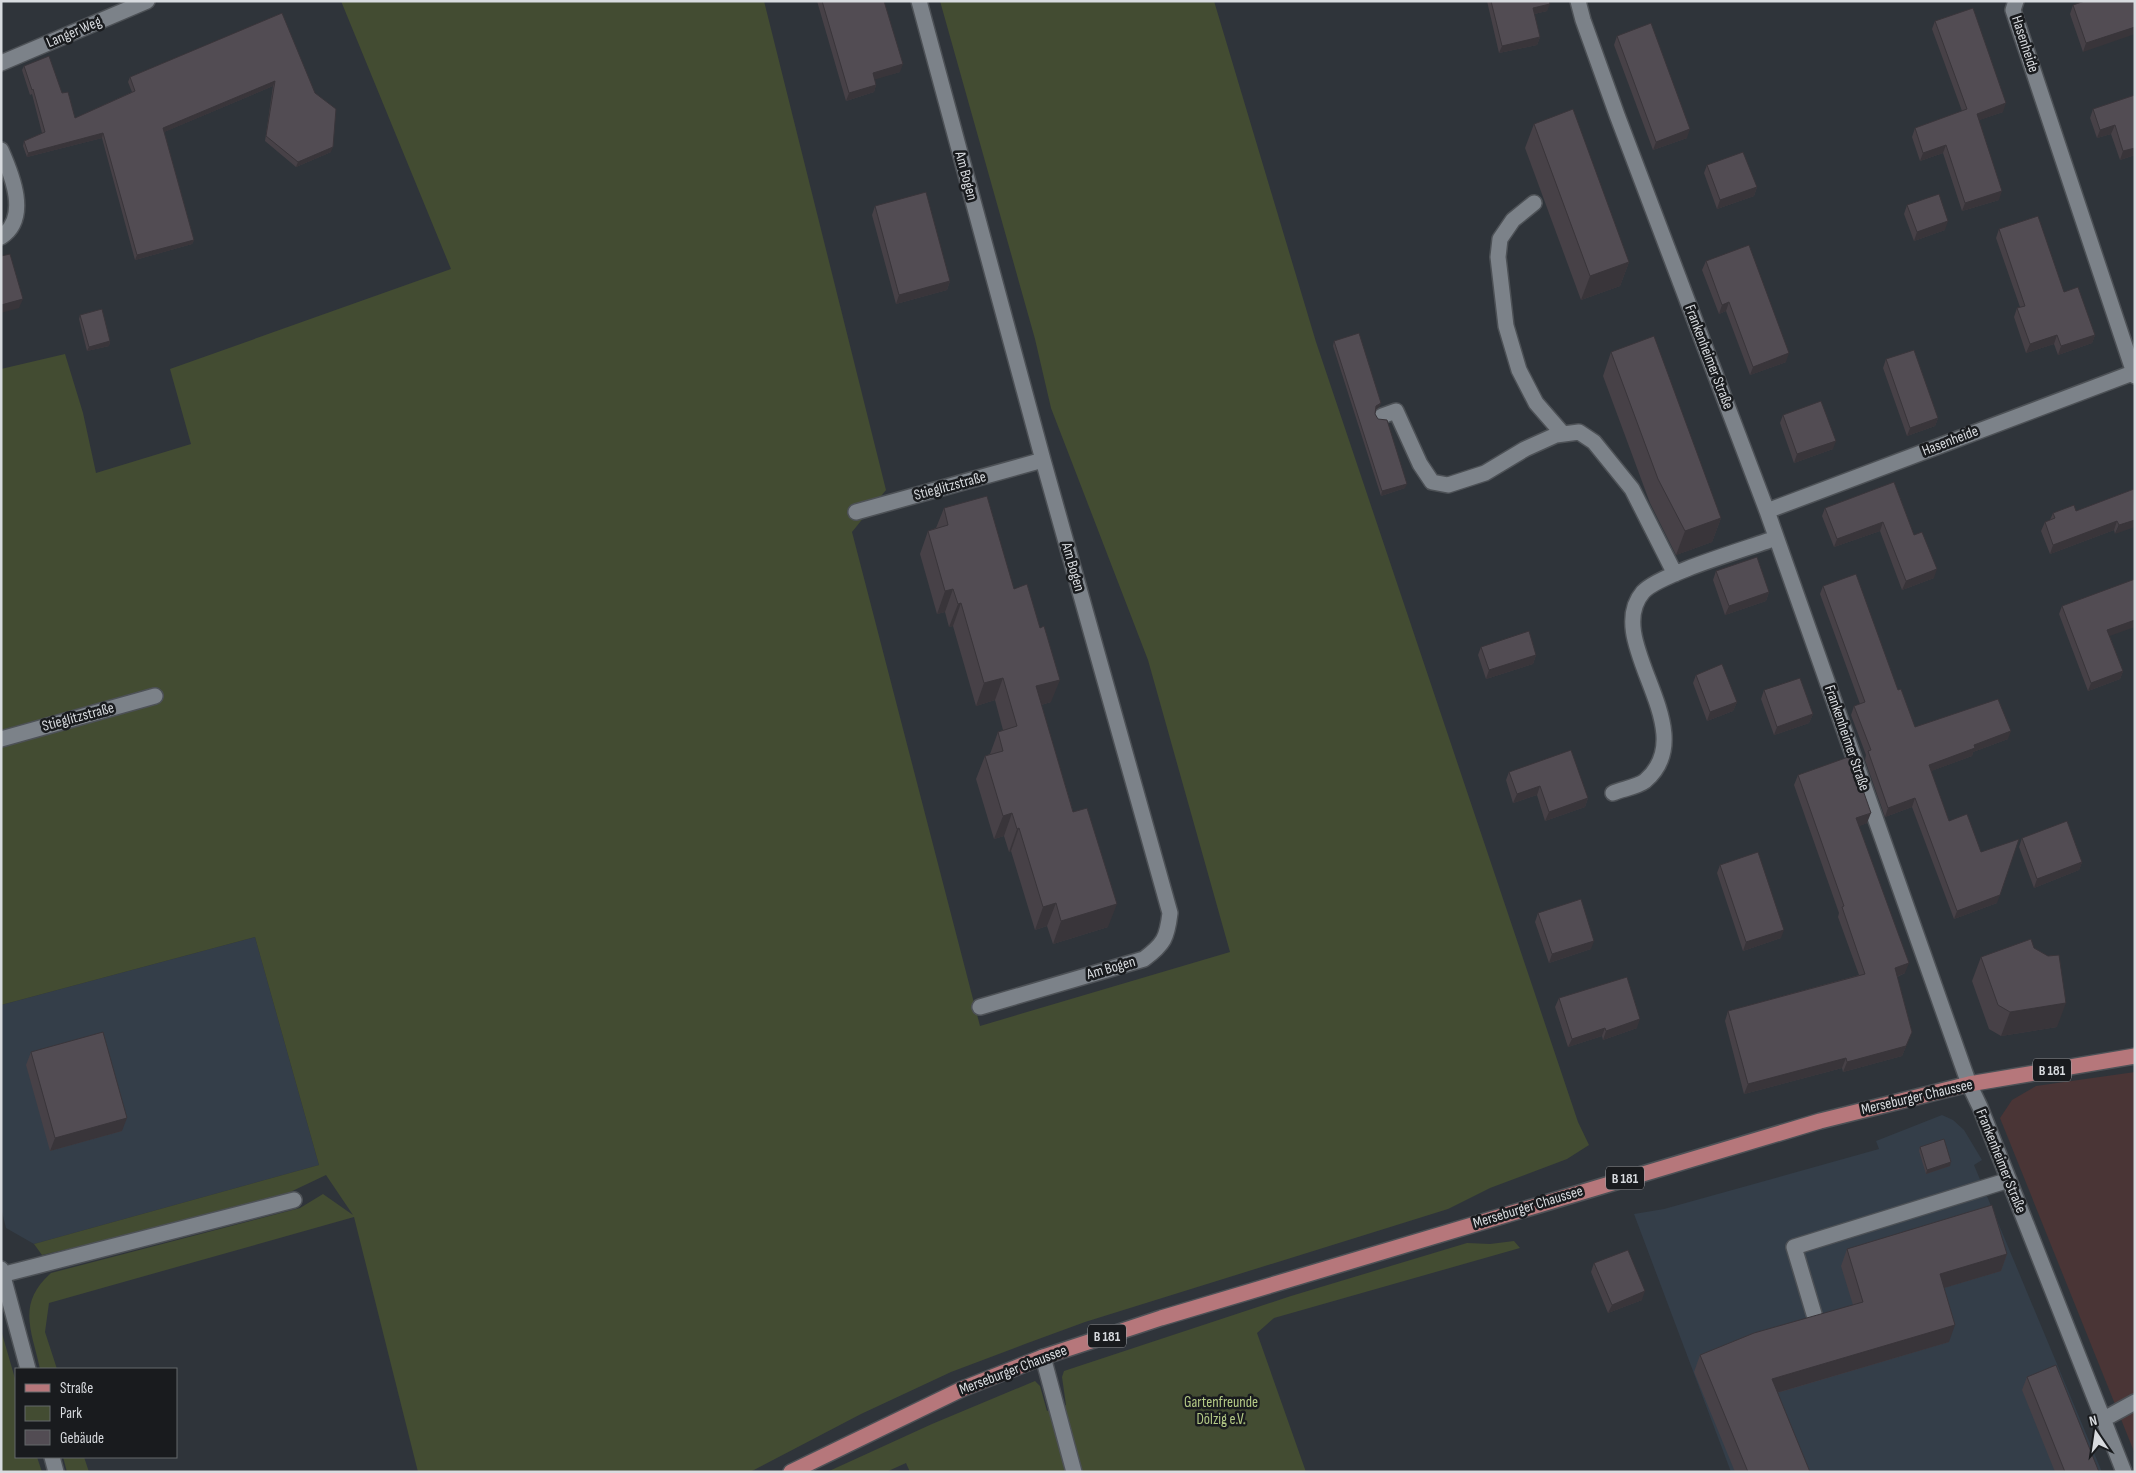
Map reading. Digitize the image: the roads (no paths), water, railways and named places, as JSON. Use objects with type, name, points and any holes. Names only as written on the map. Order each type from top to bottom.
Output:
[{"type":"main road","name":"Merseburger Chaussee","points":[[791,1472],[933,1402],[1043,1357],[1275,1282],[1820,1121],[1969,1084],[2135,1056]]},
{"type":"street","name":"Langer Weg","points":[[1,63],[147,1]]},
{"type":"street","name":"Am Bogen","points":[[919,1],[1043,460],[1170,914],[1168,934],[1159,948],[1144,959],[980,1007]]},
{"type":"street","name":"Frankenheimer Straße","points":[[1578,1],[1617,115],[1776,538],[1969,1084],[2124,1472]]},
{"type":"street","name":"Hasenheide","points":[[1766,511],[2134,373],[2013,10],[2016,1]]},
{"type":"street","points":[[1,150],[17,195],[15,216],[10,231],[1,237]]},
{"type":"street","points":[[1534,203],[1514,220],[1500,239],[1498,257],[1506,326],[1519,370],[1536,403],[1563,434]]},
{"type":"street","points":[[1382,416],[1396,412],[1420,464],[1432,482],[1448,484],[1484,473],[1525,449],[1556,435],[1579,432],[1594,442],[1632,489],[1675,574]]},
{"type":"street","name":"Stieglitzstraße","points":[[856,512],[1043,460]]},
{"type":"street","points":[[1613,793],[1644,781],[1661,759],[1665,732],[1631,628],[1635,607],[1643,592],[1665,578],[1776,538]]},
{"type":"street","name":"Stieglitzstraße","points":[[1,738],[155,696]]},
{"type":"street","points":[[1814,1314],[1794,1247],[2008,1180]]},
{"type":"street","points":[[28,1368],[2,1273],[294,1200]]},
{"type":"street","points":[[1043,1357],[1074,1472]]},
{"type":"street","points":[[2104,1419],[2135,1402]]},
{"type":"street","points":[[52,1458],[56,1472]]},
{"type":"park label","name":"Gartenfreunde Dölzig e.V.","points":[[1221,1410]]}]
